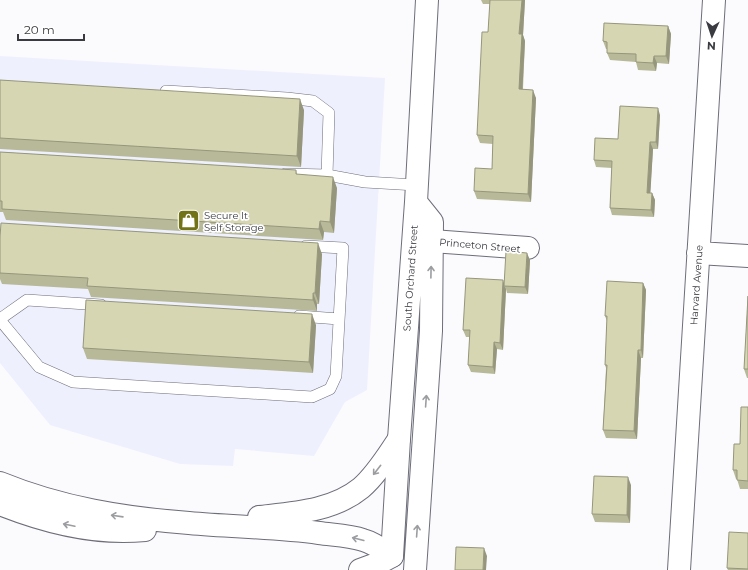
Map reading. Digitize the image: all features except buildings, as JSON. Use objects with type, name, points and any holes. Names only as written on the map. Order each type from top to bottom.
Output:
[{"type":"main road","name":"South Orchard Street","points":[[392,556],[416,194],[427,0]]},
{"type":"main road","name":"Harvard Avenue","points":[[679,570],[714,0]]},
{"type":"main road","points":[[415,570],[431,330],[432,241],[432,222],[416,194]]},
{"type":"main road","name":"Princeton Street","points":[[432,241],[528,248]]},
{"type":"main road","points":[[698,253],[748,256]]},
{"type":"main road","points":[[0,504],[44,519],[77,526],[108,531],[132,532],[190,523],[278,515],[326,506],[347,498],[362,487],[377,471],[399,438]]},
{"type":"main road","points":[[0,483],[24,493],[78,509],[127,517],[284,529],[352,537],[364,540],[377,546],[392,556],[379,563],[360,570]]},
{"type":"lane","points":[[152,90],[287,98],[313,101],[329,113],[328,175]]},
{"type":"lane","points":[[272,173],[328,175],[416,194]]},
{"type":"lane","points":[[113,305],[27,300],[0,320],[39,367],[73,382],[312,397],[330,389],[336,376],[343,248],[295,245]]},
{"type":"lane","points":[[292,316],[339,319]]},
{"type":"shaded area","name":"Secure It Self Storage","points":[[0,56],[385,78],[367,390],[345,402],[314,456],[235,449],[233,466],[180,464],[50,425],[0,363]]},
{"type":"place","name":"Secure It Self Storage","points":[[188,221]]}]
